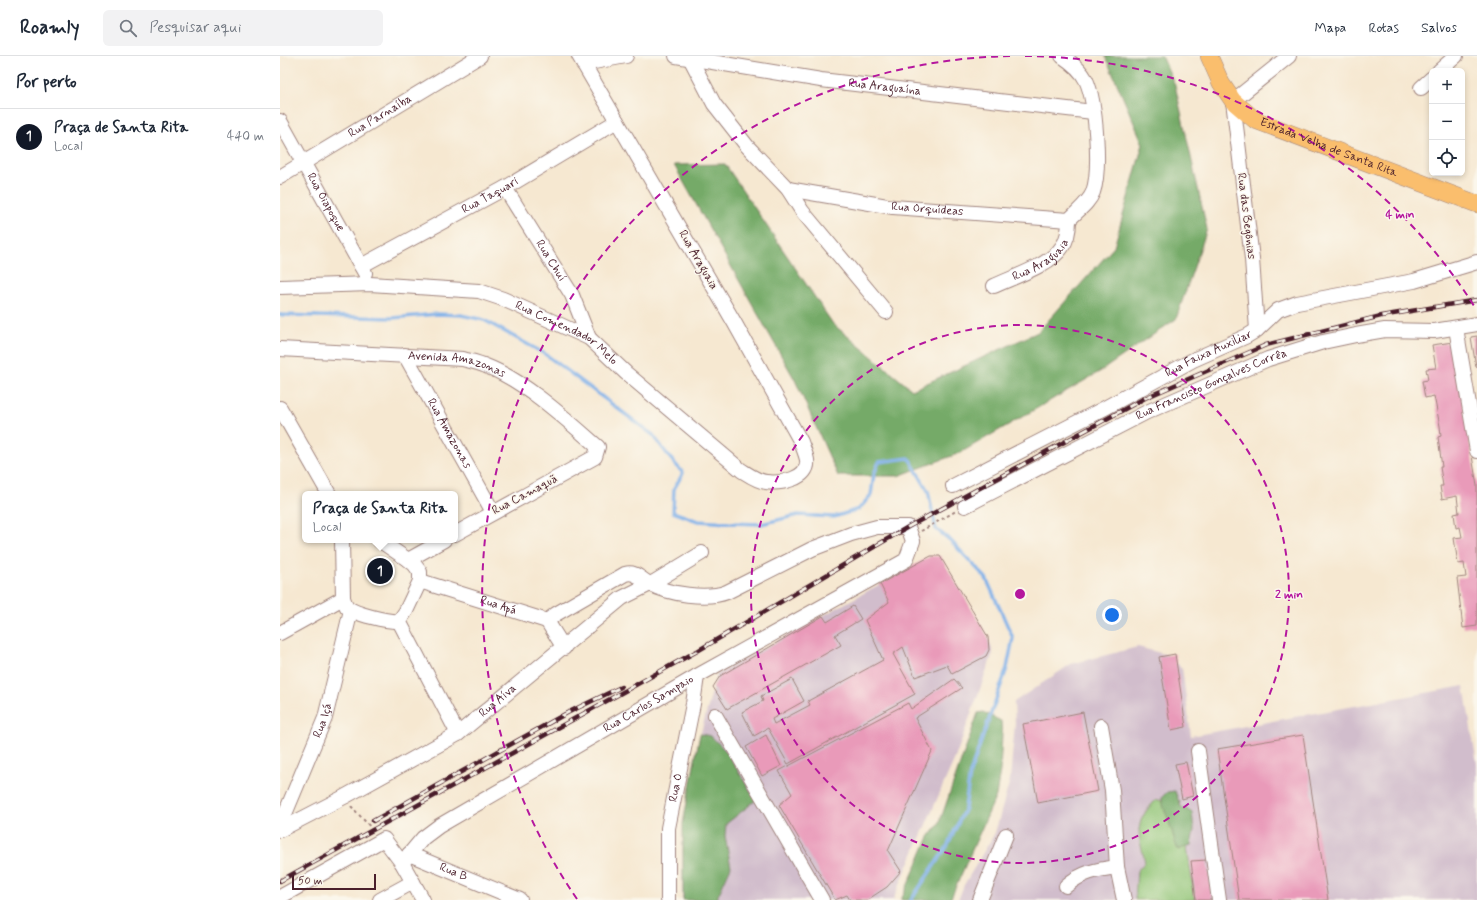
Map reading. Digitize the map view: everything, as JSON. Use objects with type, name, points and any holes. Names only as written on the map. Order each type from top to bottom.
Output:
[{"type":"main road","name":"Estrada Velha de Santa Rita","points":[[1209,56],[1221,83],[1233,101],[1255,120],[1477,204]]},
{"type":"street","name":"Rua Parnaíba","points":[[280,177],[480,56]]},
{"type":"street","points":[[581,60],[626,56]]},
{"type":"street","points":[[1062,56],[1083,75],[1089,92],[1093,112],[1097,154],[1093,192],[1089,199],[1069,220]]},
{"type":"street","points":[[1233,101],[1289,56]]},
{"type":"street","points":[[1442,68],[1456,56]]},
{"type":"street","points":[[683,57],[714,104],[747,146],[788,189],[802,211],[886,312]]},
{"type":"street","name":"Rua Araguaína","points":[[683,57],[821,80],[1093,112]]},
{"type":"street","name":"Rua Araguaia","points":[[581,60],[734,322],[801,442],[808,461],[806,467]]},
{"type":"street","points":[[1421,88],[1429,81]]},
{"type":"street","name":"Rua das Begônias","points":[[1233,101],[1252,259],[1256,336]]},
{"type":"street","name":"Rua Oiapoque","points":[[280,121],[370,284]]},
{"type":"street","name":"Rua Taquari","points":[[361,266],[505,188],[617,121]]},
{"type":"street","name":"Rua Chuí","points":[[505,188],[572,294],[589,338]]},
{"type":"street","name":"Rua Orquídeas","points":[[788,189],[893,207],[1069,220]]},
{"type":"street","name":"Rua Araguaia","points":[[994,286],[1046,261],[1058,253],[1066,240],[1069,220]]},
{"type":"street","name":"Rua Faixa Auxiliar","points":[[953,486],[1193,360],[1256,336],[1278,310],[1297,303],[1414,281],[1477,262]]},
{"type":"street","name":"Rua Comendador Melo","points":[[280,287],[370,284],[479,291],[503,299],[589,338],[626,373],[741,470],[753,477],[765,482],[792,480],[803,473],[806,467]]},
{"type":"street","name":"Rua Francisco Gonçalves Corrêa","points":[[965,506],[1147,412],[1268,359],[1323,342],[1385,330],[1416,332],[1456,328],[1477,324]]},
{"type":"street","points":[[1456,328],[1477,451]]},
{"type":"street","name":"Avenida Amazonas","points":[[280,349],[463,359],[487,366],[511,379],[554,409],[598,448],[595,457]]},
{"type":"street","name":"Rua Amazonas","points":[[405,355],[493,512]]},
{"type":"street","points":[[280,408],[327,491]]},
{"type":"street","name":"Rua Camaquã","points":[[458,532],[595,457]]},
{"type":"street","points":[[564,648],[547,621],[556,614],[625,574],[634,574],[650,584],[681,593],[700,596],[720,594],[812,550],[851,534],[876,527],[908,527],[911,537]]},
{"type":"street","name":"Rua Carlos Sampaio","points":[[405,858],[423,838],[439,826],[697,676],[906,560],[913,541],[911,537]]},
{"type":"street","points":[[342,543],[343,598],[345,605],[351,610],[392,621],[399,621]]},
{"type":"street","points":[[383,543],[419,569],[421,575],[420,581],[406,611],[399,621]]},
{"type":"street","points":[[408,560],[439,543]]},
{"type":"street","name":"Rua Aíva","points":[[280,830],[344,797],[458,734],[564,648],[622,598],[650,584],[702,553]]},
{"type":"street","name":"Rua Apá","points":[[420,581],[547,621]]},
{"type":"street","points":[[280,633],[343,598]]},
{"type":"street","name":"Rua Içá","points":[[280,826],[325,718],[351,610]]},
{"type":"street","points":[[399,621],[458,734]]},
{"type":"street","name":"Rua O","points":[[668,900],[668,828],[693,704],[697,676]]},
{"type":"street","points":[[715,714],[822,900]]},
{"type":"street","points":[[1101,726],[1112,790],[1117,867],[1124,900]]},
{"type":"street","points":[[1198,751],[1219,900]]},
{"type":"street","points":[[980,900],[1006,835]]},
{"type":"street","points":[[280,897],[384,839],[405,858],[413,882],[423,900]]},
{"type":"street","name":"Rua B","points":[[405,858],[520,900]]},
{"type":"street","points":[[1066,886],[1077,876],[1089,872],[1117,867]]},
{"type":"street","points":[[380,900],[413,882]]},
{"type":"path","points":[[911,537],[944,518]]},
{"type":"path","points":[[344,797],[355,812],[384,839]]},
{"type":"shaded area","points":[[931,556],[940,556],[988,637],[993,653],[955,758],[893,900],[682,900],[683,823],[697,747],[717,674]]},
{"type":"shaded area","points":[[1138,647],[1168,655],[1182,668],[1191,736],[1464,686],[1477,764],[1477,900],[958,900],[964,885],[995,833],[1010,780],[1015,723],[1014,702],[1071,664]]},
{"type":"green space","points":[[1105,56],[1162,56],[1175,85],[1207,229],[1176,319],[1101,371],[960,453],[898,476],[838,476],[795,380],[674,165],[725,164],[833,324],[912,390],[1038,332],[1114,247],[1143,144]]},
{"type":"green space","points":[[983,712],[1001,721],[1002,735],[1000,771],[996,796],[950,900],[901,900],[929,837],[939,824],[978,713]]},
{"type":"green space","points":[[700,734],[711,736],[726,751],[756,800],[726,824],[725,836],[731,867],[716,900],[683,900],[683,823]]},
{"type":"green space","points":[[1175,791],[1181,807],[1192,812],[1194,830],[1191,845],[1178,850],[1164,809],[1162,797],[1167,792]]},
{"type":"green space","points":[[1156,800],[1180,801],[1195,900],[1135,900],[1137,871],[1145,862],[1139,835],[1139,828],[1144,815]]},
{"type":"building","points":[[1477,336],[1477,367],[1476,367],[1471,337]]},
{"type":"building","points":[[1453,342],[1477,486],[1477,626],[1463,628],[1457,578],[1466,577],[1464,563],[1458,564],[1454,538],[1462,537],[1460,527],[1456,528],[1454,514],[1459,513],[1457,496],[1442,499],[1440,486],[1443,486],[1440,467],[1442,467],[1438,437],[1441,436],[1440,426],[1434,396],[1425,398],[1422,381],[1428,380],[1426,369],[1436,368],[1432,345]]},
{"type":"building","points":[[931,556],[940,556],[988,637],[989,650],[986,656],[952,674],[947,665],[915,677],[903,647],[893,654],[915,694],[788,764],[768,728],[754,736],[742,712],[763,701],[761,696],[792,679],[804,701],[772,719],[774,724],[810,705],[808,701],[883,660],[865,620],[889,602],[880,584]]},
{"type":"building","points":[[853,606],[861,619],[835,635],[841,645],[727,709],[713,687],[720,676],[823,616],[827,622]]},
{"type":"building","points":[[1175,654],[1186,727],[1171,730],[1159,657]]},
{"type":"building","points":[[954,679],[962,688],[915,718],[932,751],[888,851],[901,871],[887,887],[867,900],[850,900],[847,895],[835,900],[779,805],[792,794],[779,771],[908,703],[911,709]]},
{"type":"building","points":[[1083,712],[1098,791],[1038,803],[1023,724]]},
{"type":"building","points":[[766,735],[781,766],[762,776],[746,747]]},
{"type":"building","points":[[1303,735],[1328,900],[1239,900],[1217,749]]},
{"type":"building","points":[[1186,762],[1193,796],[1182,799],[1175,764]]},
{"type":"building","points":[[1207,860],[1212,900],[1196,900],[1191,861]]},
{"type":"waterway","points":[[280,315],[392,318],[437,314],[461,315],[484,320],[545,354],[653,435],[683,473],[674,489],[673,512],[698,521],[761,524],[798,515],[834,517],[859,509],[871,495],[874,474],[879,462],[909,458],[928,491],[936,529],[951,541],[986,578],[1013,638],[1007,668],[970,773],[965,808],[948,845],[911,900]]},
{"type":"railway","points":[[280,881],[699,650],[908,527],[1145,398],[1266,345],[1381,316],[1477,300]]},
{"type":"railway","points":[[373,821],[567,713],[621,687]]},
{"type":"place","name":"Praça de Santa Rita","points":[[380,571]]}]
